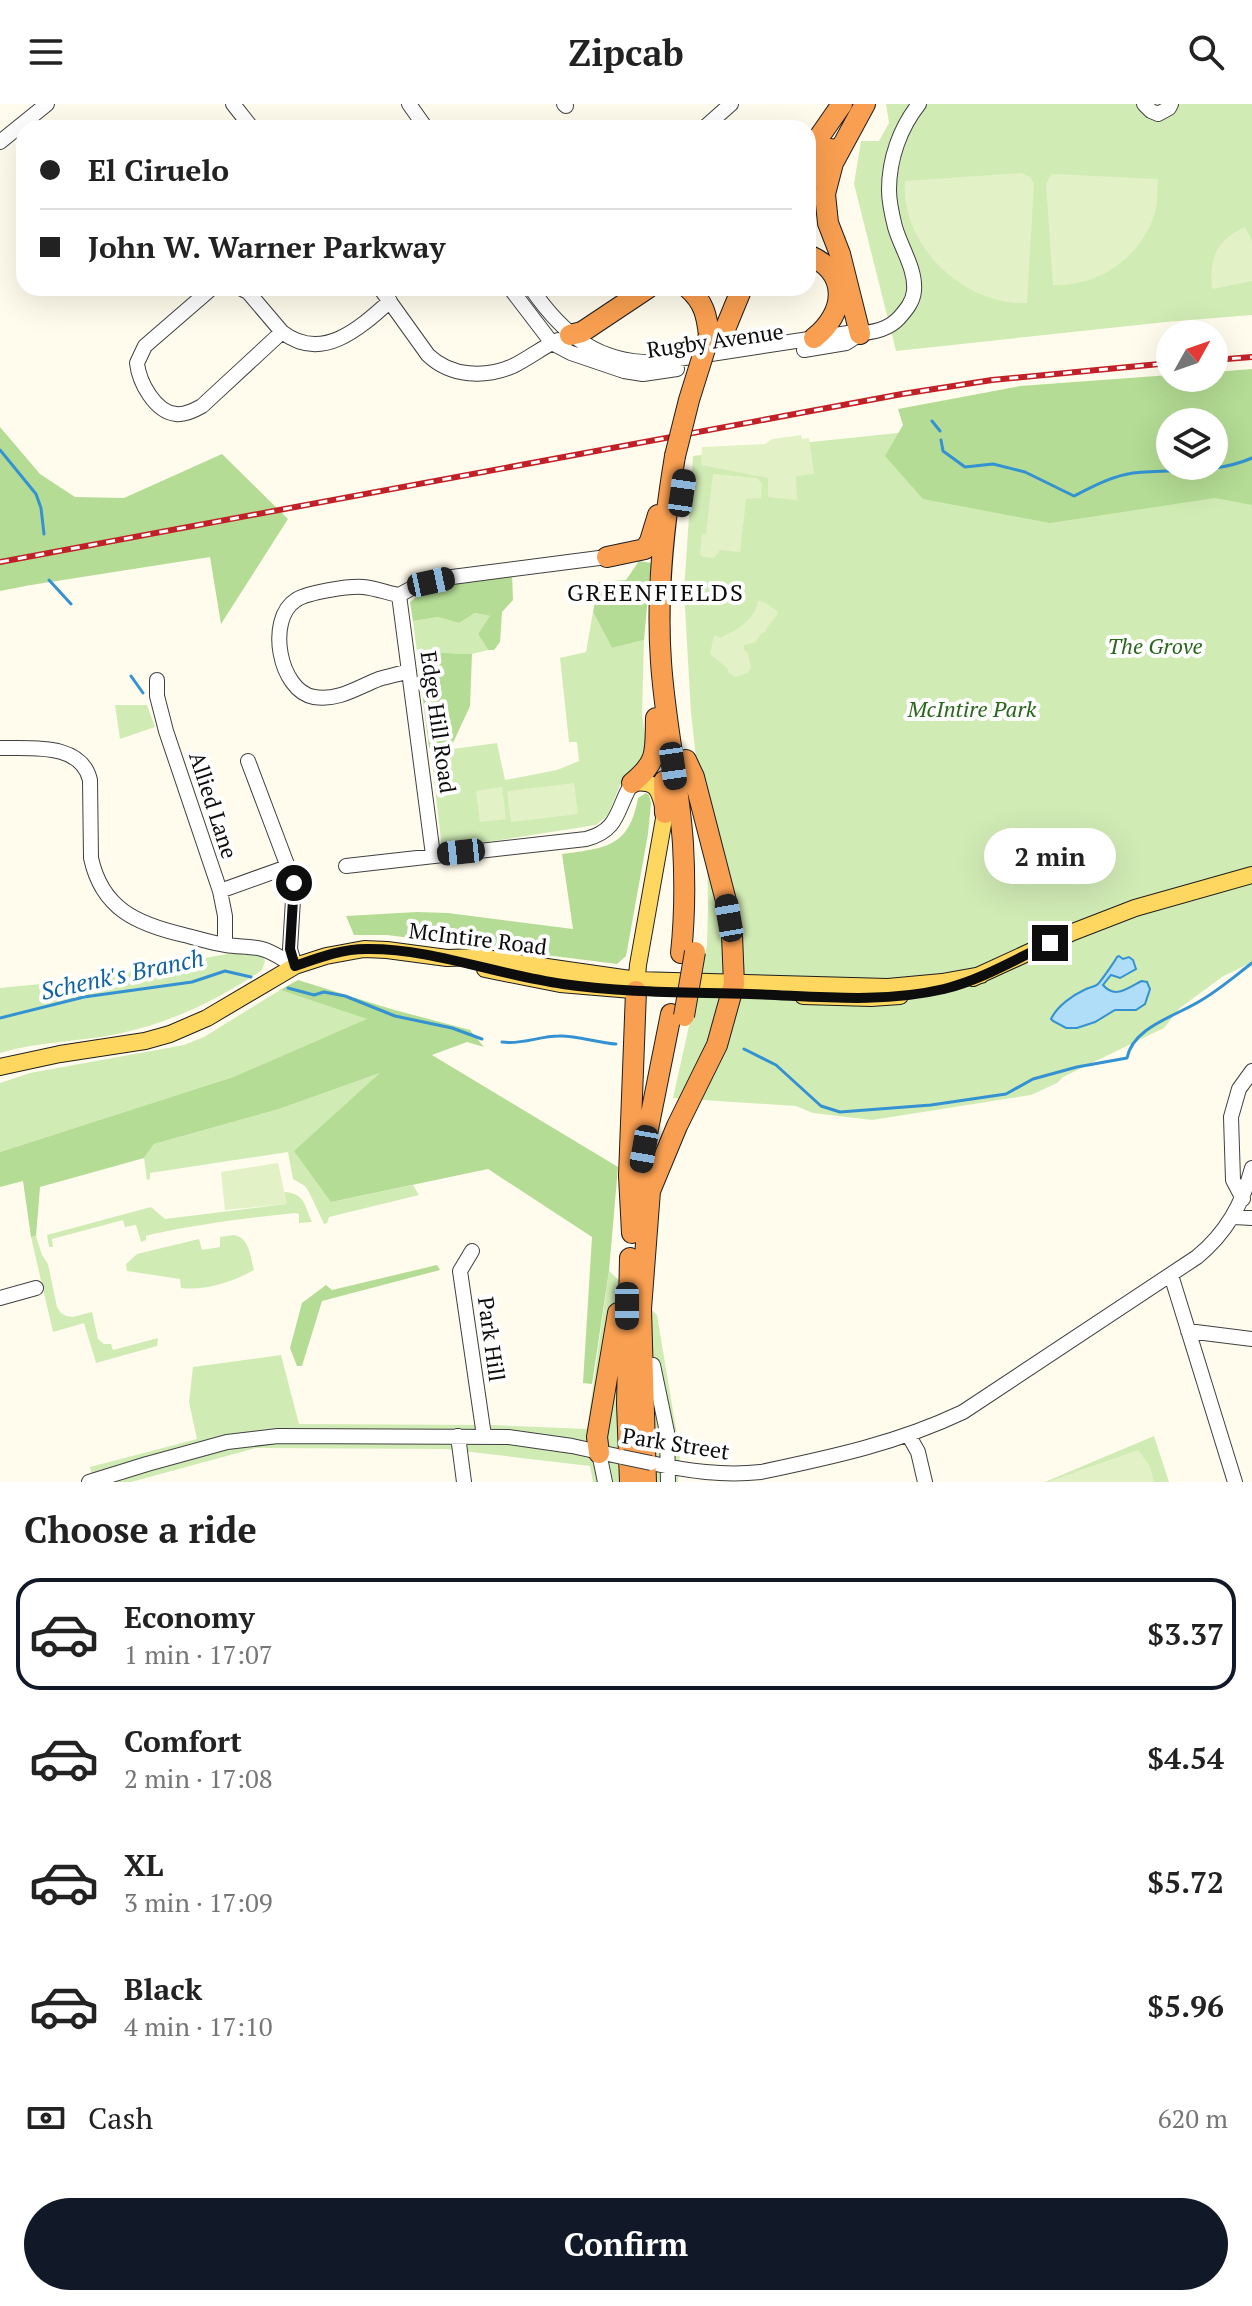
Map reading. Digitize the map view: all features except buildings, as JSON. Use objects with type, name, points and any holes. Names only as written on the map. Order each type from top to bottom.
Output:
[{"type":"highway","points":[[816,141],[842,104]]},
{"type":"highway","points":[[816,171],[864,104]]},
{"type":"highway","points":[[854,333],[840,254],[828,223],[825,194],[833,163],[864,104]]},
{"type":"highway","points":[[816,259],[826,265],[837,280],[854,333]]},
{"type":"highway","points":[[814,338],[833,319],[839,290]]},
{"type":"highway","points":[[561,339],[574,325],[618,296]]},
{"type":"highway","points":[[561,339],[582,332],[636,296]]},
{"type":"highway","points":[[607,557],[648,546],[698,408],[715,338],[703,304],[696,296]]},
{"type":"highway","points":[[688,952],[673,622],[682,455],[691,391],[736,296]]},
{"type":"highway","points":[[649,1473],[641,1309],[650,1191],[698,888],[680,763],[664,701],[659,619],[663,548],[672,477]]},
{"type":"highway","points":[[659,619],[650,662],[665,786],[665,813]]},
{"type":"highway","points":[[632,783],[649,769],[653,761],[656,718]]},
{"type":"highway","points":[[650,1191],[677,1126],[717,1045],[733,989],[732,935],[726,901],[694,777],[680,763]]},
{"type":"highway","points":[[632,1233],[629,1176],[636,986]]},
{"type":"highway","points":[[630,1482],[627,1404],[632,1233],[644,1149],[677,1015]]},
{"type":"highway","points":[[599,1453],[597,1437],[603,1395],[630,1258]]},
{"type":"highway","points":[[641,1309],[653,1365]]},
{"type":"main road","points":[[632,783],[654,785],[665,813],[636,986]]},
{"type":"main road","name":"McIntire Road","points":[[0,1067],[170,1034],[207,1018],[295,966],[364,949],[447,958],[560,984],[733,989],[880,998],[944,989],[1135,908],[1252,875]]},
{"type":"street","points":[[27,120],[47,104]]},
{"type":"street","points":[[233,104],[246,120]]},
{"type":"street","points":[[712,110],[731,104]]},
{"type":"street","points":[[854,333],[894,324],[908,307],[914,293],[912,270],[895,226],[889,191],[899,139],[919,104]]},
{"type":"street","points":[[1144,104],[1158,114],[1171,104]]},
{"type":"street","points":[[0,142],[16,129]]},
{"type":"street","points":[[203,296],[145,346],[137,363],[141,382],[161,407],[176,414],[194,411],[202,406],[282,332]]},
{"type":"street","points":[[251,296],[282,332],[292,339],[314,344],[340,339],[371,319],[390,301]]},
{"type":"street","points":[[386,296],[428,355],[436,363],[453,371],[471,374],[506,368],[561,339]]},
{"type":"street","name":"Rugby Avenue","points":[[520,296],[582,358],[609,368],[643,374],[846,343],[854,333]]},
{"type":"street","name":"Rugby Avenue","points":[[536,296],[561,339],[633,361],[653,362],[854,333]]},
{"type":"street","points":[[409,671],[377,680],[352,692],[315,697],[302,692],[295,685],[278,646],[286,610],[303,596],[351,587],[399,595],[416,586],[452,577],[607,557]]},
{"type":"street","name":"Edge Hill Road","points":[[399,595],[433,855]]},
{"type":"street","name":"Allied Lane","points":[[157,680],[163,720],[220,891],[225,916],[225,945]]},
{"type":"street","points":[[0,748],[53,750],[82,762],[90,780],[93,869],[112,902],[128,916],[143,924],[225,945],[265,950],[295,966]]},
{"type":"street","name":"Allied Lane","points":[[248,761],[294,883],[290,949],[295,966]]},
{"type":"street","points":[[346,866],[598,836],[615,821],[632,783]]},
{"type":"street","points":[[220,891],[287,867]]},
{"type":"street","points":[[1243,1199],[1233,1180],[1231,1117],[1239,1089],[1252,1071]]},
{"type":"street","name":"Park Street","points":[[89,1482],[250,1438],[278,1436],[484,1436],[541,1440],[622,1457],[649,1473],[706,1473],[741,1478],[909,1436],[986,1398],[1210,1246],[1234,1217],[1252,1168]]},
{"type":"street","points":[[1234,1217],[1252,1218]]},
{"type":"street","name":"Park Hill","points":[[472,1251],[460,1271],[484,1436]]},
{"type":"street","points":[[1171,1275],[1235,1482]]},
{"type":"street","points":[[0,1298],[36,1288]]},
{"type":"street","points":[[1188,1331],[1252,1339]]},
{"type":"street","points":[[653,1365],[666,1421],[668,1475]]},
{"type":"street","points":[[458,1436],[464,1482]]},
{"type":"street","points":[[909,1436],[918,1452],[925,1482]]},
{"type":"street","points":[[599,1453],[605,1482]]},
{"type":"green space","points":[[886,104],[1252,104],[1252,315],[1156,320],[1156,323],[896,351],[854,184],[861,141],[879,141],[889,123]]},
{"type":"green space","points":[[1021,173],[1030,177],[1034,184],[1027,303],[1003,301],[959,283],[925,249],[906,205],[905,181]]},
{"type":"green space","points":[[1052,174],[1158,179],[1155,212],[1138,245],[1114,267],[1085,281],[1053,285],[1046,184]]},
{"type":"green space","points":[[1245,227],[1252,241],[1252,281],[1212,289],[1216,252],[1227,238]]},
{"type":"green space","points":[[1252,369],[1252,505],[1215,498],[1050,523],[923,499],[885,456],[903,425],[898,409],[1020,386],[1156,376],[1156,392],[1228,392],[1228,371]]},
{"type":"green space","name":"McIntire Park","points":[[1252,396],[1252,962],[1222,977],[1180,1008],[1164,1028],[1031,1095],[872,1120],[813,1113],[796,1106],[673,1098],[707,945],[707,853],[691,713],[684,591],[693,456]]},
{"type":"green space","points":[[0,427],[40,474],[75,497],[124,498],[222,454],[288,519],[221,624],[210,557],[0,591]]},
{"type":"green space","points":[[801,435],[802,439],[809,438],[814,474],[796,476],[797,500],[768,497],[768,478],[701,465],[702,447],[765,444],[772,439]]},
{"type":"green space","points":[[713,474],[757,478],[762,484],[761,498],[746,499],[740,552],[720,550],[714,558],[700,554],[702,534],[706,534]]},
{"type":"green space","points":[[639,561],[651,563],[644,640],[612,648],[593,612],[599,582],[626,580]]},
{"type":"green space","points":[[512,574],[513,600],[502,612],[500,642],[494,650],[488,650],[478,634],[490,616],[475,613],[459,623],[438,617],[413,621],[410,602],[420,594],[458,581]]},
{"type":"green space","points":[[758,601],[778,612],[756,642],[744,645],[751,668],[748,673],[735,677],[710,654],[714,635],[720,638],[744,624],[753,614]]},
{"type":"green space","points":[[593,612],[612,648],[644,640],[642,715],[647,749],[643,760],[620,785],[608,815],[596,825],[442,849],[431,752],[497,743],[505,780],[557,770],[579,761],[577,742],[569,742],[560,658],[586,652]]},
{"type":"green space","points":[[475,613],[491,616],[478,634],[488,650],[472,654],[417,652],[413,621],[438,617],[459,623]]},
{"type":"green space","points":[[417,652],[472,654],[470,706],[453,743],[429,748]]},
{"type":"green space","points":[[115,705],[147,705],[155,727],[120,739]]},
{"type":"green space","points":[[574,783],[578,814],[511,822],[507,791]]},
{"type":"green space","points":[[502,787],[506,819],[480,822],[476,791]]},
{"type":"green space","points":[[646,793],[651,803],[648,834],[626,956],[617,964],[387,935],[354,935],[346,916],[417,912],[573,929],[562,854],[591,850],[613,842],[628,827],[638,798]]},
{"type":"green space","points":[[232,953],[261,954],[265,961],[262,970],[195,1008],[159,1023],[122,1033],[0,1053],[0,988],[92,979]]},
{"type":"green space","points":[[298,980],[470,1030],[484,1047],[467,1042],[432,1055],[618,1167],[609,1271],[592,1384],[583,1383],[592,1237],[488,1169],[331,1202],[294,1151],[380,1073],[279,1109],[154,1144],[144,1158],[40,1187],[36,1236],[31,1237],[23,1181],[0,1187],[0,1152],[233,1077],[367,1019],[280,990]]},
{"type":"green space","points":[[280,990],[368,1019],[233,1077],[0,1152],[0,1083],[30,1073],[184,1045],[204,1037]]},
{"type":"green space","points":[[383,1072],[331,1202],[413,1185],[419,1195],[329,1217],[324,1224],[305,1186],[293,1179],[288,1152],[150,1173],[147,1180],[144,1158],[154,1144],[279,1109]]},
{"type":"green space","points":[[278,1163],[287,1204],[225,1210],[221,1172]]},
{"type":"green space","points":[[284,1192],[300,1197],[312,1222],[299,1223],[299,1214],[295,1213],[259,1217],[153,1234],[141,1242],[136,1225],[125,1227],[123,1220],[52,1239],[53,1247],[49,1247],[47,1235],[151,1207],[165,1219],[286,1204]]},
{"type":"green space","points":[[234,1235],[246,1244],[254,1270],[228,1282],[209,1287],[181,1288],[180,1279],[127,1271],[126,1264],[137,1254],[199,1239],[202,1250],[220,1247],[220,1237]]},
{"type":"green space","points":[[36,1236],[48,1264],[61,1313],[73,1317],[92,1312],[98,1339],[104,1344],[111,1344],[113,1350],[158,1338],[157,1346],[96,1363],[84,1323],[53,1332],[31,1237]]},
{"type":"green space","points":[[437,1265],[440,1270],[322,1301],[302,1366],[297,1366],[290,1348],[302,1303],[326,1285],[332,1290]]},
{"type":"green space","points":[[609,1271],[657,1315],[680,1453],[678,1482],[593,1482],[590,1466],[445,1449],[256,1448],[131,1482],[94,1482],[90,1467],[197,1439],[189,1402],[193,1367],[281,1355],[299,1424],[587,1429]]},
{"type":"green space","points":[[1154,1436],[1169,1482],[1045,1482]]},
{"type":"green space","points":[[1138,1450],[1150,1466],[1154,1482],[1047,1482]]},
{"type":"water","points":[[1119,956],[1133,960],[1136,969],[1120,978],[1111,975],[1103,985],[1117,992],[1142,981],[1147,982],[1150,989],[1145,1004],[1136,1010],[1115,1010],[1077,1028],[1066,1028],[1051,1019],[1071,998],[1098,984]]},
{"type":"waterway","points":[[932,421],[940,431]]},
{"type":"waterway","points":[[941,440],[943,451],[965,467],[993,464],[1025,472],[1074,496],[1125,474],[1208,469],[1252,458]]},
{"type":"waterway","points":[[0,450],[36,494],[44,534]]},
{"type":"waterway","points":[[49,580],[71,604]]},
{"type":"waterway","points":[[131,676],[143,693]]},
{"type":"waterway","name":"Schenk's Branch","points":[[744,1049],[776,1065],[821,1106],[840,1112],[931,1105],[1006,1094],[1033,1079],[1127,1058],[1131,1047],[1146,1030],[1207,997],[1252,963]]},
{"type":"waterway","name":"Schenk's Branch","points":[[0,1018],[84,997],[192,982],[225,971],[251,977]]},
{"type":"waterway","name":"Schenk's Branch","points":[[288,988],[314,995],[324,992],[345,996],[395,1016],[452,1028],[482,1039]]},
{"type":"waterway","name":"Schenk's Branch","points":[[502,1042],[565,1036],[616,1044]]},
{"type":"railway","points":[[1228,359],[1252,357]]},
{"type":"railway","points":[[0,562],[902,394],[992,380],[1156,364]]},
{"type":"district","name":"GREENFIELDS","points":[[656,592]]},
{"type":"route","points":[[294,883],[290,949],[295,966],[347,951],[387,950],[447,958],[560,984],[617,990],[871,998],[944,989],[1050,943]]},
{"type":"park label","name":"The Grove","points":[[1155,645]]}]
